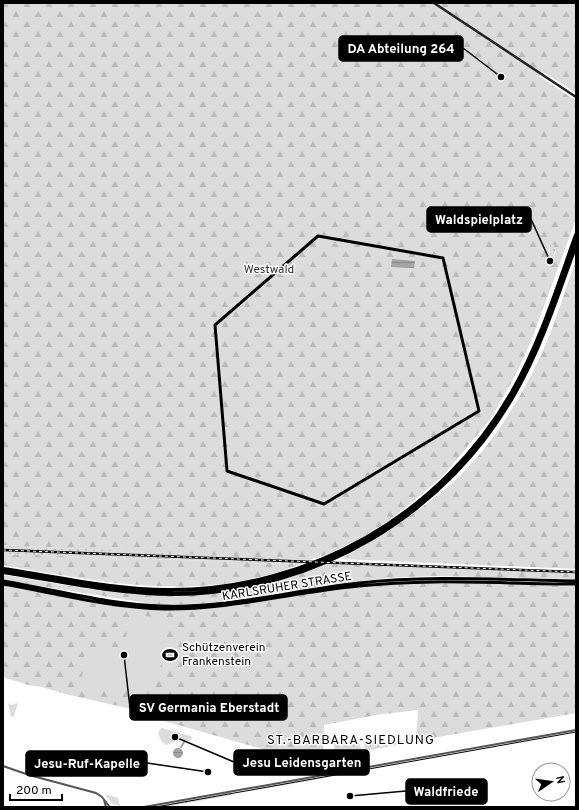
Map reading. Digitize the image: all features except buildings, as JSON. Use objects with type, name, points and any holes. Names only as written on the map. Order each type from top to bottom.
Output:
[{"type":"highway","points":[[3,569],[104,587],[159,590],[207,589],[261,580],[315,563],[372,535],[412,508],[449,475],[482,438],[507,401],[528,360],[576,235]]},
{"type":"highway","points":[[3,572],[104,587],[172,594],[221,591],[264,582],[323,563],[379,535],[416,509],[459,470],[485,438],[509,404],[529,366],[549,320],[576,245]]},
{"type":"main road","points":[[434,3],[576,97]]},
{"type":"main road","name":"KARLSRUHER STRASSE","points":[[3,583],[128,603],[182,606],[230,603],[324,587],[393,580],[453,578],[576,581]]},
{"type":"main road","name":"KARLSRUHER STRASSE","points":[[3,583],[117,605],[182,609],[222,606],[327,589],[393,583],[459,581],[576,584]]},
{"type":"street","points":[[144,807],[576,730]]},
{"type":"street","points":[[3,766],[29,775],[96,793],[104,799],[108,807]]},
{"type":"highlighted area","points":[[318,236],[443,258],[479,411],[324,504],[227,471],[215,325]]},
{"type":"green space","name":"Westwald","points":[[3,3],[576,3],[576,93],[542,71],[539,76],[576,101],[576,219],[532,339],[517,372],[492,417],[444,475],[387,522],[356,541],[323,556],[309,560],[3,545]],"holes":[[[552,241],[556,251],[549,266],[550,244]]]},
{"type":"green space","points":[[552,240],[558,244],[549,267],[550,244]]},
{"type":"green space","points":[[576,261],[576,569],[341,559],[397,525],[424,506],[463,473],[489,442],[513,408],[533,372],[551,332]]},
{"type":"green space","points":[[3,545],[309,560],[301,564],[3,554]]},
{"type":"green space","points":[[3,554],[301,564],[264,576],[227,583],[190,586],[153,586],[79,578],[3,565]]},
{"type":"green space","points":[[328,564],[576,573],[576,579],[439,576],[401,577],[334,584],[218,602],[188,604],[152,604],[3,580],[3,575],[102,591],[167,595],[232,589],[281,580]]},
{"type":"green space","points":[[461,582],[576,586],[576,713],[416,741],[418,710],[376,715],[324,725],[323,754],[300,758],[280,754],[154,718],[127,708],[65,694],[42,687],[28,685],[3,677],[3,586],[139,608],[185,610],[224,607],[356,586]]},
{"type":"green space","points":[[129,615],[169,618],[163,657],[156,677],[151,684],[142,689],[121,687],[117,692],[78,688],[79,678],[82,678],[85,649],[112,651],[125,645]]},
{"type":"green space","points":[[8,703],[11,705],[18,703],[14,716],[11,717]]},
{"type":"green space","points":[[161,728],[191,736],[192,739],[189,741],[176,741],[166,745],[162,742],[158,733]]},
{"type":"green space","points":[[412,739],[412,742],[365,751],[364,744],[366,742],[391,743]]},
{"type":"green space","points":[[337,741],[359,742],[362,750],[334,755],[334,744]]},
{"type":"green space","points":[[334,774],[335,776],[250,790]]},
{"type":"green space","points":[[231,792],[233,795],[164,807],[152,807]]},
{"type":"green space","points":[[105,794],[118,798],[120,806],[112,804]]},
{"type":"shaded area","points":[[392,259],[415,261],[414,268],[391,267]]},
{"type":"shaded area","points":[[178,748],[183,753],[178,758],[173,753]]},
{"type":"waterway","points":[[181,747],[184,742]]},
{"type":"tram line","points":[[156,807],[576,732]]},
{"type":"railway","points":[[3,550],[576,572]]},
{"type":"place","name":"DA Abteilung 264","points":[[501,77]]},
{"type":"place","name":"Waldspielplatz","points":[[550,261]]},
{"type":"place","name":"SV Germania Eberstadt","points":[[124,655]]},
{"type":"place","name":"Schützenverein Frankenstein","points":[[170,655]]},
{"type":"place","name":"Jesu Leidensgarten","points":[[175,737]]},
{"type":"place","name":"Jesu-Ruf-Kapelle","points":[[208,772]]},
{"type":"place","name":"Waldfriede","points":[[350,796]]},
{"type":"district","name":"ST.-BARBARA-SIEDLUNG","points":[[351,741]]}]
